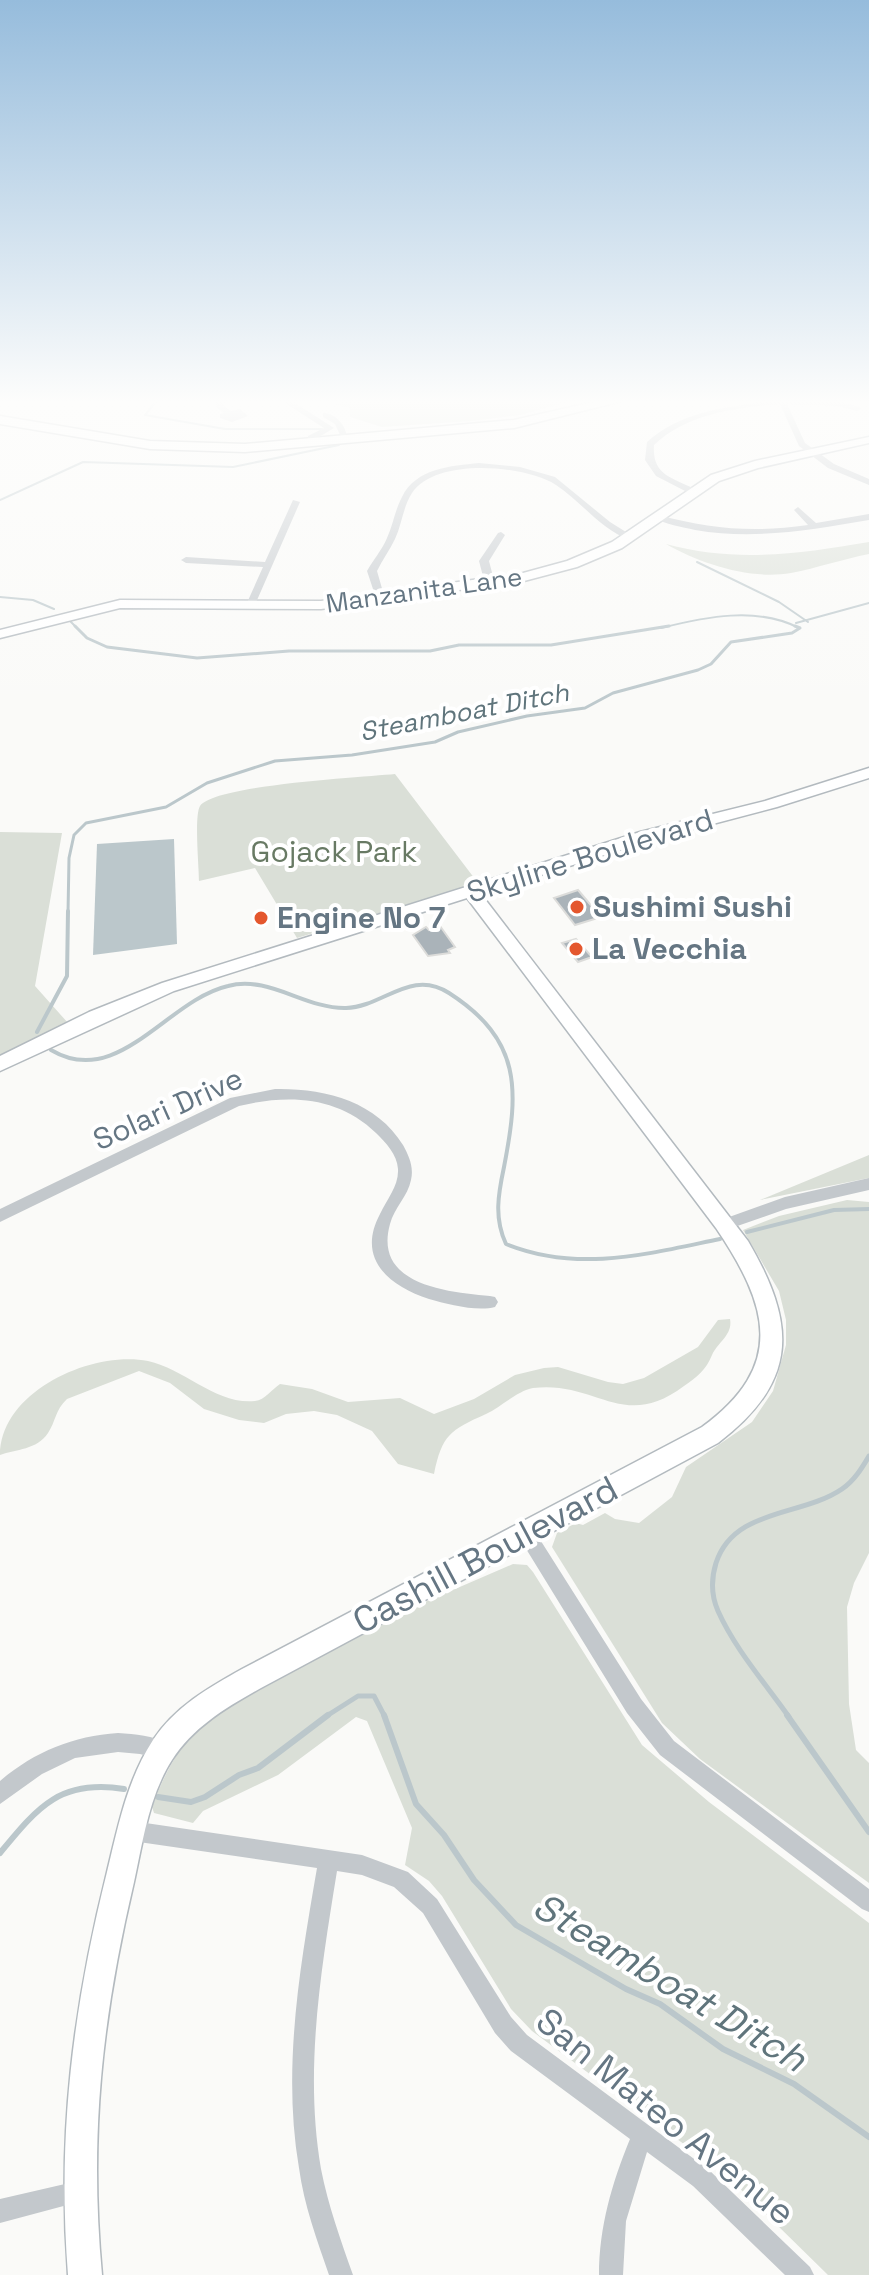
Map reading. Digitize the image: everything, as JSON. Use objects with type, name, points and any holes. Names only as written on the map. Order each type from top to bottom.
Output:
[{"type":"street","points":[[251,605],[295,504]]},
{"type":"street","points":[[380,599],[372,571],[390,542],[406,504]]},
{"type":"street","points":[[581,504],[599,520],[630,537]]},
{"type":"street","name":"Manzanita Lane","points":[[0,634],[120,604],[321,605],[490,584],[564,566],[630,537],[675,504]]},
{"type":"street","points":[[798,510],[814,526]]},
{"type":"street","points":[[658,518],[731,535],[774,534],[869,517]]},
{"type":"street","points":[[490,584],[484,559],[501,535]]},
{"type":"street","points":[[186,560],[269,565]]},
{"type":"street","name":"Skyline Boulevard","points":[[0,1064],[143,996],[661,832],[771,804],[869,773]]},
{"type":"street","name":"Cashill Boulevard","points":[[85,2275],[78,2192],[85,2042],[99,1964],[132,1831],[145,1784],[162,1750],[192,1715],[222,1695],[710,1435],[732,1418],[753,1395],[767,1365],[772,1319],[762,1286],[723,1225],[471,892]]},
{"type":"street","name":"Solari Drive","points":[[0,1216],[235,1102],[276,1093],[321,1097],[354,1108],[369,1118],[400,1153],[404,1184],[380,1231],[382,1255],[389,1267],[400,1279],[426,1295],[490,1302]]},
{"type":"street","points":[[723,1225],[785,1203],[869,1184]]},
{"type":"street","points":[[852,1189],[869,1192]]},
{"type":"street","points":[[526,1533],[634,1706],[667,1748],[869,1902]]},
{"type":"street","points":[[0,1794],[49,1758],[91,1744],[134,1743],[162,1750]]},
{"type":"street","name":"San Mateo Avenue","points":[[132,1831],[383,1871],[416,1890],[430,1906],[503,2025],[537,2058],[716,2192],[802,2275]]},
{"type":"street","points":[[329,1860],[306,2001],[301,2078],[311,2172],[341,2275]]},
{"type":"street","points":[[611,2275],[610,2245],[615,2216],[642,2136]]},
{"type":"street","points":[[0,2211],[78,2192]]},
{"type":"green space","points":[[869,542],[869,554],[775,575],[726,569],[666,544],[717,553],[767,555]]},
{"type":"green space","name":"Gojack Park","points":[[395,774],[478,883],[297,938],[255,868],[199,881],[198,811],[211,799],[260,787]]},
{"type":"green space","points":[[0,832],[62,833],[35,986],[68,1023],[0,1055]]},
{"type":"green space","points":[[869,1155],[869,1178],[760,1200]]},
{"type":"green space","points":[[847,1200],[869,1202],[869,1553],[854,1583],[847,1607],[849,1704],[856,1750],[869,1763],[869,1883],[700,1759],[662,1723],[552,1547],[557,1533],[576,1523],[583,1525],[605,1513],[615,1519],[639,1523],[672,1497],[686,1467],[752,1422],[773,1391],[786,1345],[786,1320],[779,1291],[743,1230],[779,1216]]},
{"type":"green space","points":[[730,1319],[727,1334],[704,1369],[689,1383],[663,1399],[644,1405],[626,1405],[575,1391],[533,1388],[450,1435],[440,1450],[434,1474],[398,1464],[372,1431],[337,1415],[314,1411],[286,1414],[264,1423],[239,1420],[204,1409],[170,1383],[139,1371],[67,1399],[43,1439],[32,1446],[0,1455],[4,1432],[15,1412],[32,1395],[76,1369],[101,1362],[125,1359],[148,1361],[227,1398],[241,1401],[259,1400],[280,1384],[312,1389],[348,1402],[400,1398],[434,1414],[474,1399],[515,1375],[544,1368],[558,1367],[623,1384],[644,1378],[698,1347],[718,1320]]},
{"type":"green space","points":[[513,1564],[527,1565],[533,1572],[642,1745],[709,1802],[869,1923],[869,2275],[828,2275],[728,2177],[532,2031],[511,2009],[442,1896],[429,1881],[405,1865],[412,1828],[367,1721],[356,1717],[278,1775],[203,1811],[193,1823],[154,1813],[152,1807],[157,1793],[176,1756],[214,1715],[402,1612]]},
{"type":"shaded area","points":[[174,839],[177,944],[93,955],[97,844]]},
{"type":"building","name":"Sushimi Sushi","points":[[578,890],[601,917],[575,925],[554,898]]},
{"type":"building","points":[[440,926],[455,947],[448,950],[450,953],[428,956],[413,935],[426,927],[429,930]]},
{"type":"building","name":"La Vecchia","points":[[576,939],[592,957],[578,962],[562,943]]},
{"type":"waterway","points":[[697,562],[779,602],[806,620]]},
{"type":"waterway","name":"Steamboat Ditch","points":[[0,597],[33,600],[54,609]]},
{"type":"waterway","points":[[806,620],[869,603]]},
{"type":"waterway","name":"Steamboat Ditch","points":[[661,628],[713,617],[748,615],[783,621],[799,628]]},
{"type":"waterway","points":[[796,623],[806,620]]},
{"type":"waterway","name":"Steamboat Ditch","points":[[70,621],[87,638],[107,647],[197,658],[289,651],[430,651],[459,645],[551,645],[669,626]]},
{"type":"waterway","name":"Steamboat Ditch","points":[[68,913],[69,858],[74,835],[86,823],[166,807],[207,783],[275,761],[352,755],[435,742],[458,732],[527,716],[585,708],[613,693],[698,670],[711,664],[731,642],[792,633],[800,628],[795,626]]},
{"type":"waterway","name":"Steamboat Ditch","points":[[37,1032],[67,976],[68,911]]},
{"type":"waterway","name":"Steamboat Ditch","points":[[51,1050],[75,1059],[98,1059],[120,1051],[206,994],[228,986],[258,985],[331,1007],[346,1008],[372,1002],[409,986],[435,986],[473,1011],[490,1029],[510,1069],[512,1114],[498,1206],[506,1244],[533,1253],[586,1259],[639,1255],[720,1239]]},
{"type":"waterway","name":"Steamboat Ditch","points":[[747,1232],[834,1210],[869,1209]]},
{"type":"waterway","name":"Steamboat Ditch","points":[[789,1717],[742,1652],[718,1611],[712,1587],[716,1563],[725,1545],[738,1532],[753,1523],[808,1505],[842,1489],[861,1470],[869,1456]]},
{"type":"waterway","name":"Steamboat Ditch","points":[[327,1716],[358,1696],[374,1696],[384,1715]]},
{"type":"waterway","name":"Steamboat Ditch","points":[[384,1715],[416,1804],[444,1835],[474,1880],[516,1925],[626,1989],[660,2004],[723,2049],[794,2084],[869,2137]]},
{"type":"waterway","name":"Steamboat Ditch","points":[[787,1715],[869,1832]]},
{"type":"waterway","name":"Steamboat Ditch","points":[[158,1797],[191,1802],[205,1797],[239,1775],[258,1768],[327,1716]]},
{"type":"waterway","name":"Steamboat Ditch","points":[[0,1853],[26,1822],[52,1800],[83,1788],[124,1789]]},
{"type":"place","name":"Sushimi Sushi","points":[[577,907]]},
{"type":"place","name":"Engine No 7","points":[[261,918]]},
{"type":"place","name":"La Vecchia","points":[[576,949]]}]
